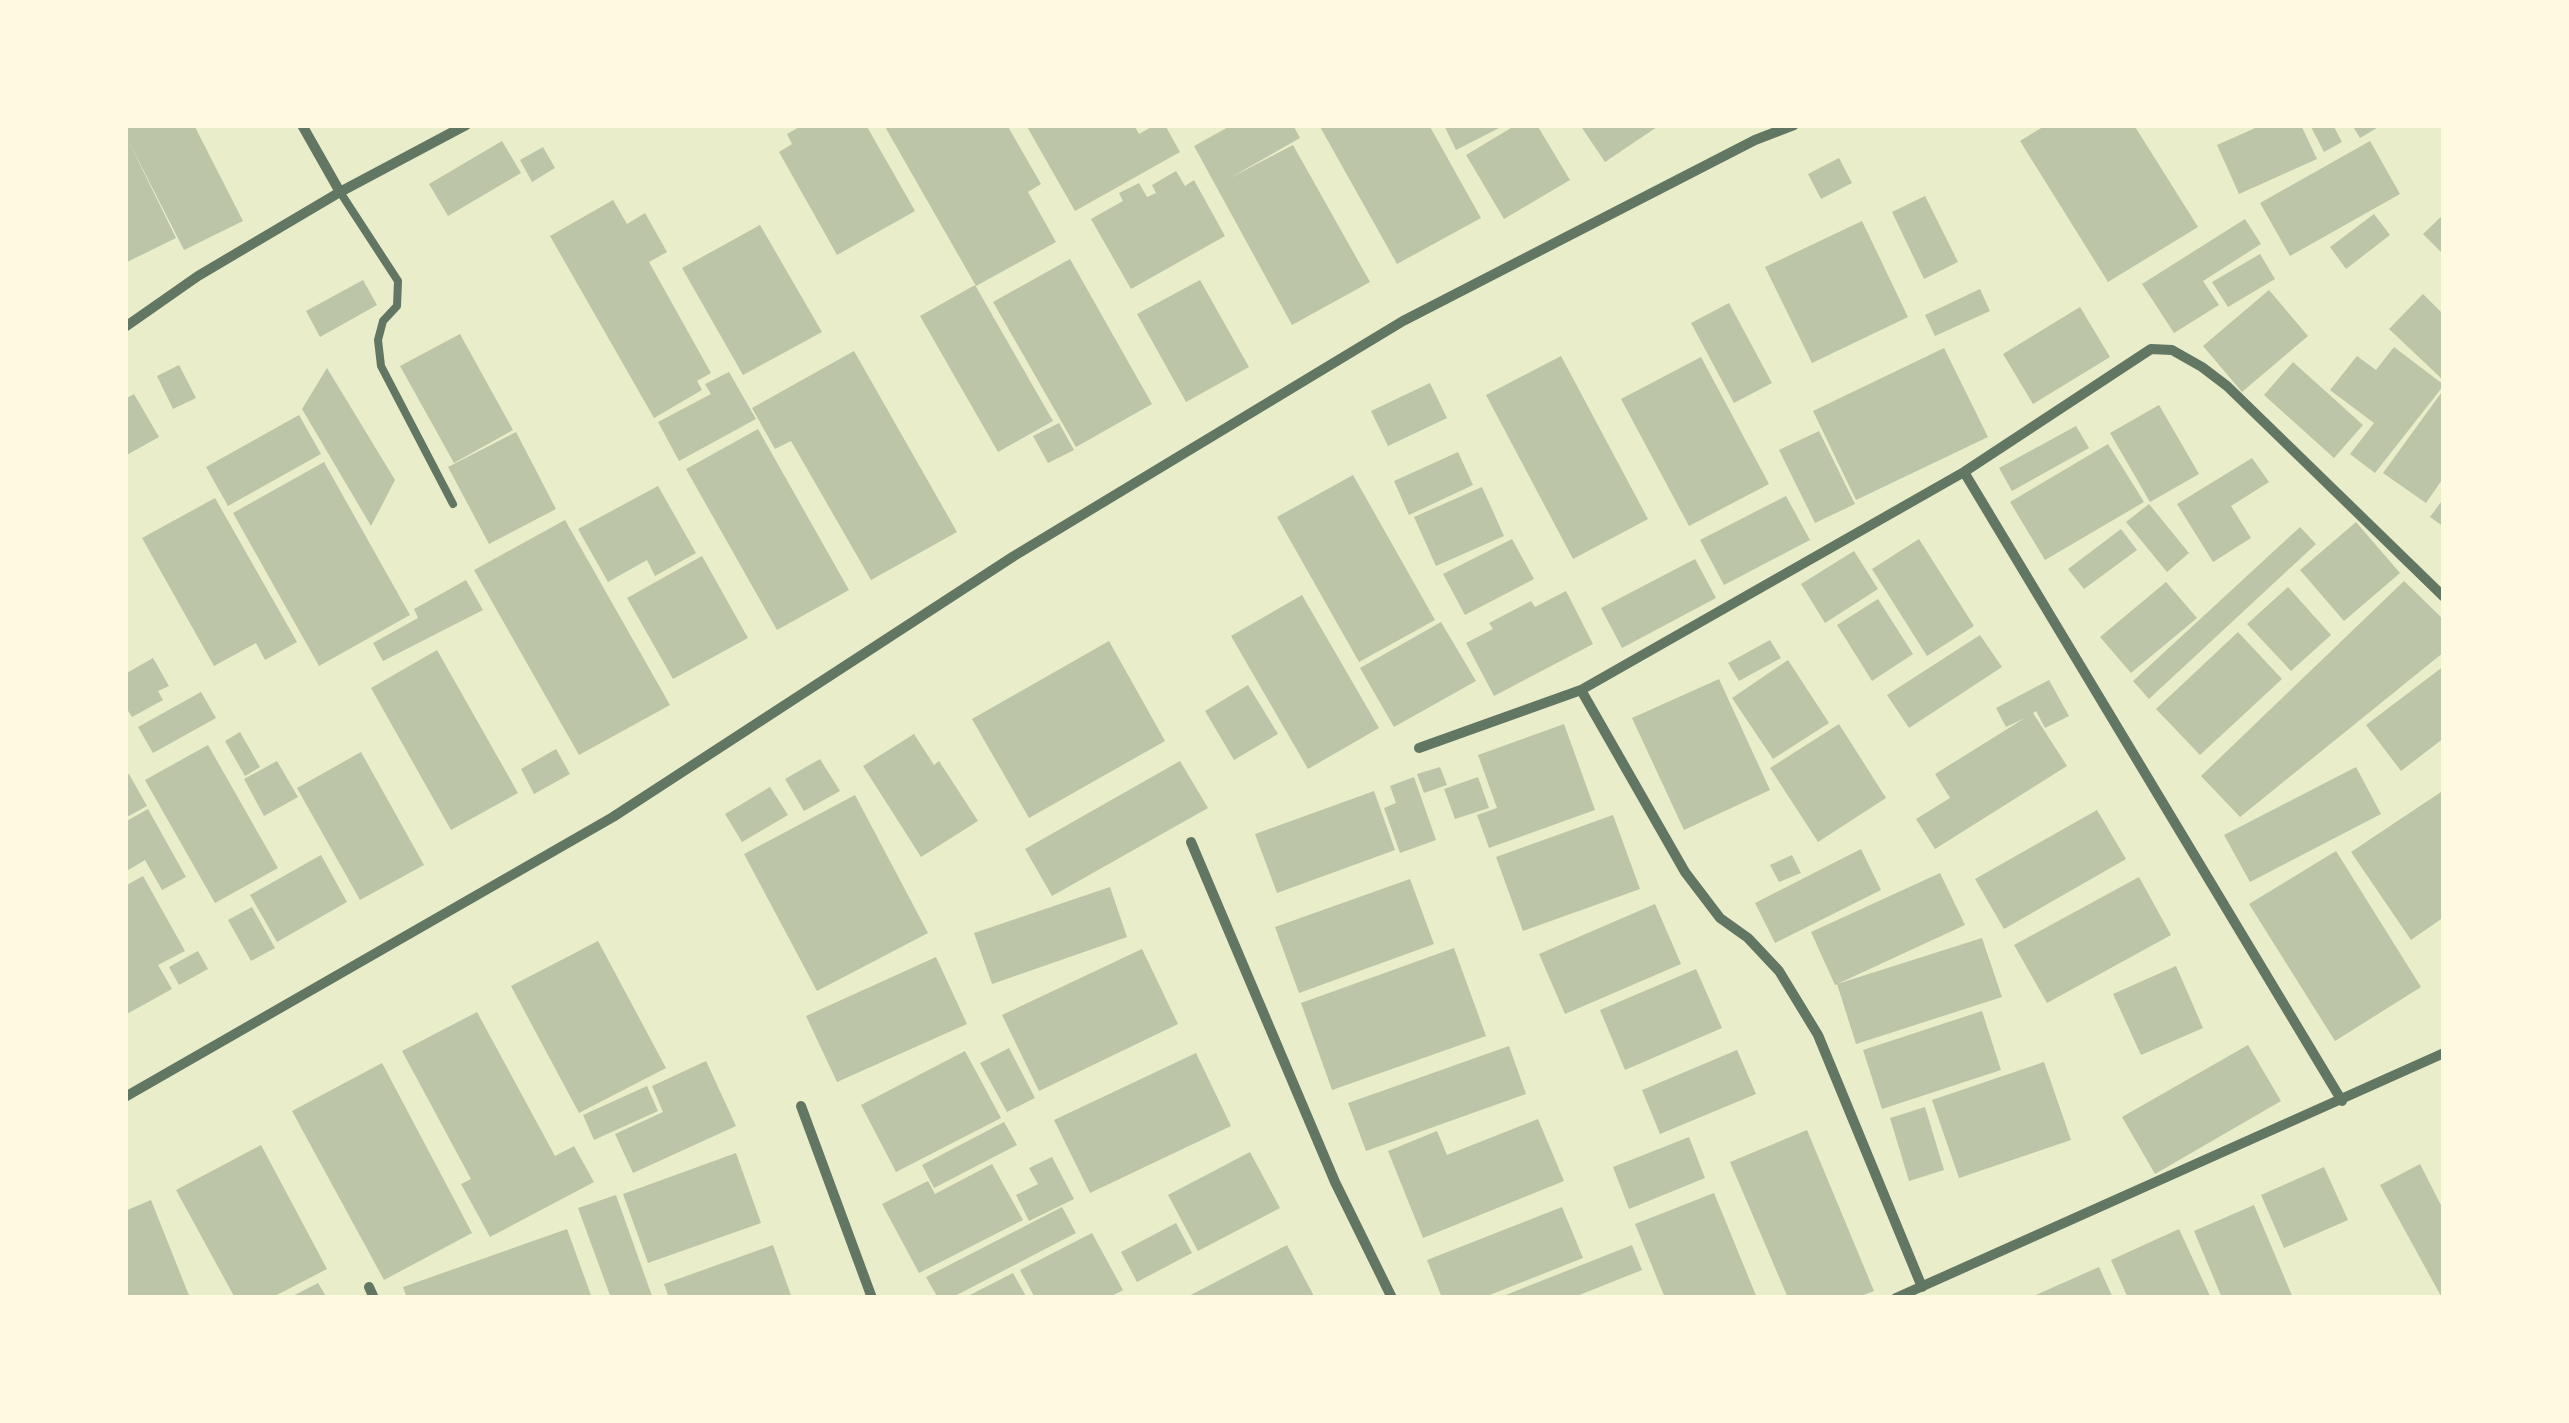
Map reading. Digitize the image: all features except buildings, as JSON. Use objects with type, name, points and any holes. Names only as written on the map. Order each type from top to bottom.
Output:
[{"type":"street","points":[[302,125],[340,192]]},
{"type":"street","points":[[125,327],[198,276],[340,192],[466,125]]},
{"type":"street","points":[[125,1097],[613,817],[1014,556],[1402,321],[1755,140],[1794,125]]},
{"type":"street","points":[[1418,748],[1581,690],[1964,472],[2152,349],[2172,350],[2227,386],[2444,597]]},
{"type":"street","points":[[1964,472],[2342,1101]]},
{"type":"street","points":[[1581,690],[1685,872],[1720,918],[1748,938],[1779,970],[1818,1034],[1922,1287]]},
{"type":"street","points":[[1191,842],[1335,1182],[1392,1298]]},
{"type":"street","points":[[1896,1298],[2444,1053]]},
{"type":"street","points":[[800,1106],[872,1298]]},
{"type":"lane","points":[[340,192],[398,281],[397,306],[383,321],[378,340],[381,366],[453,504]]}]
